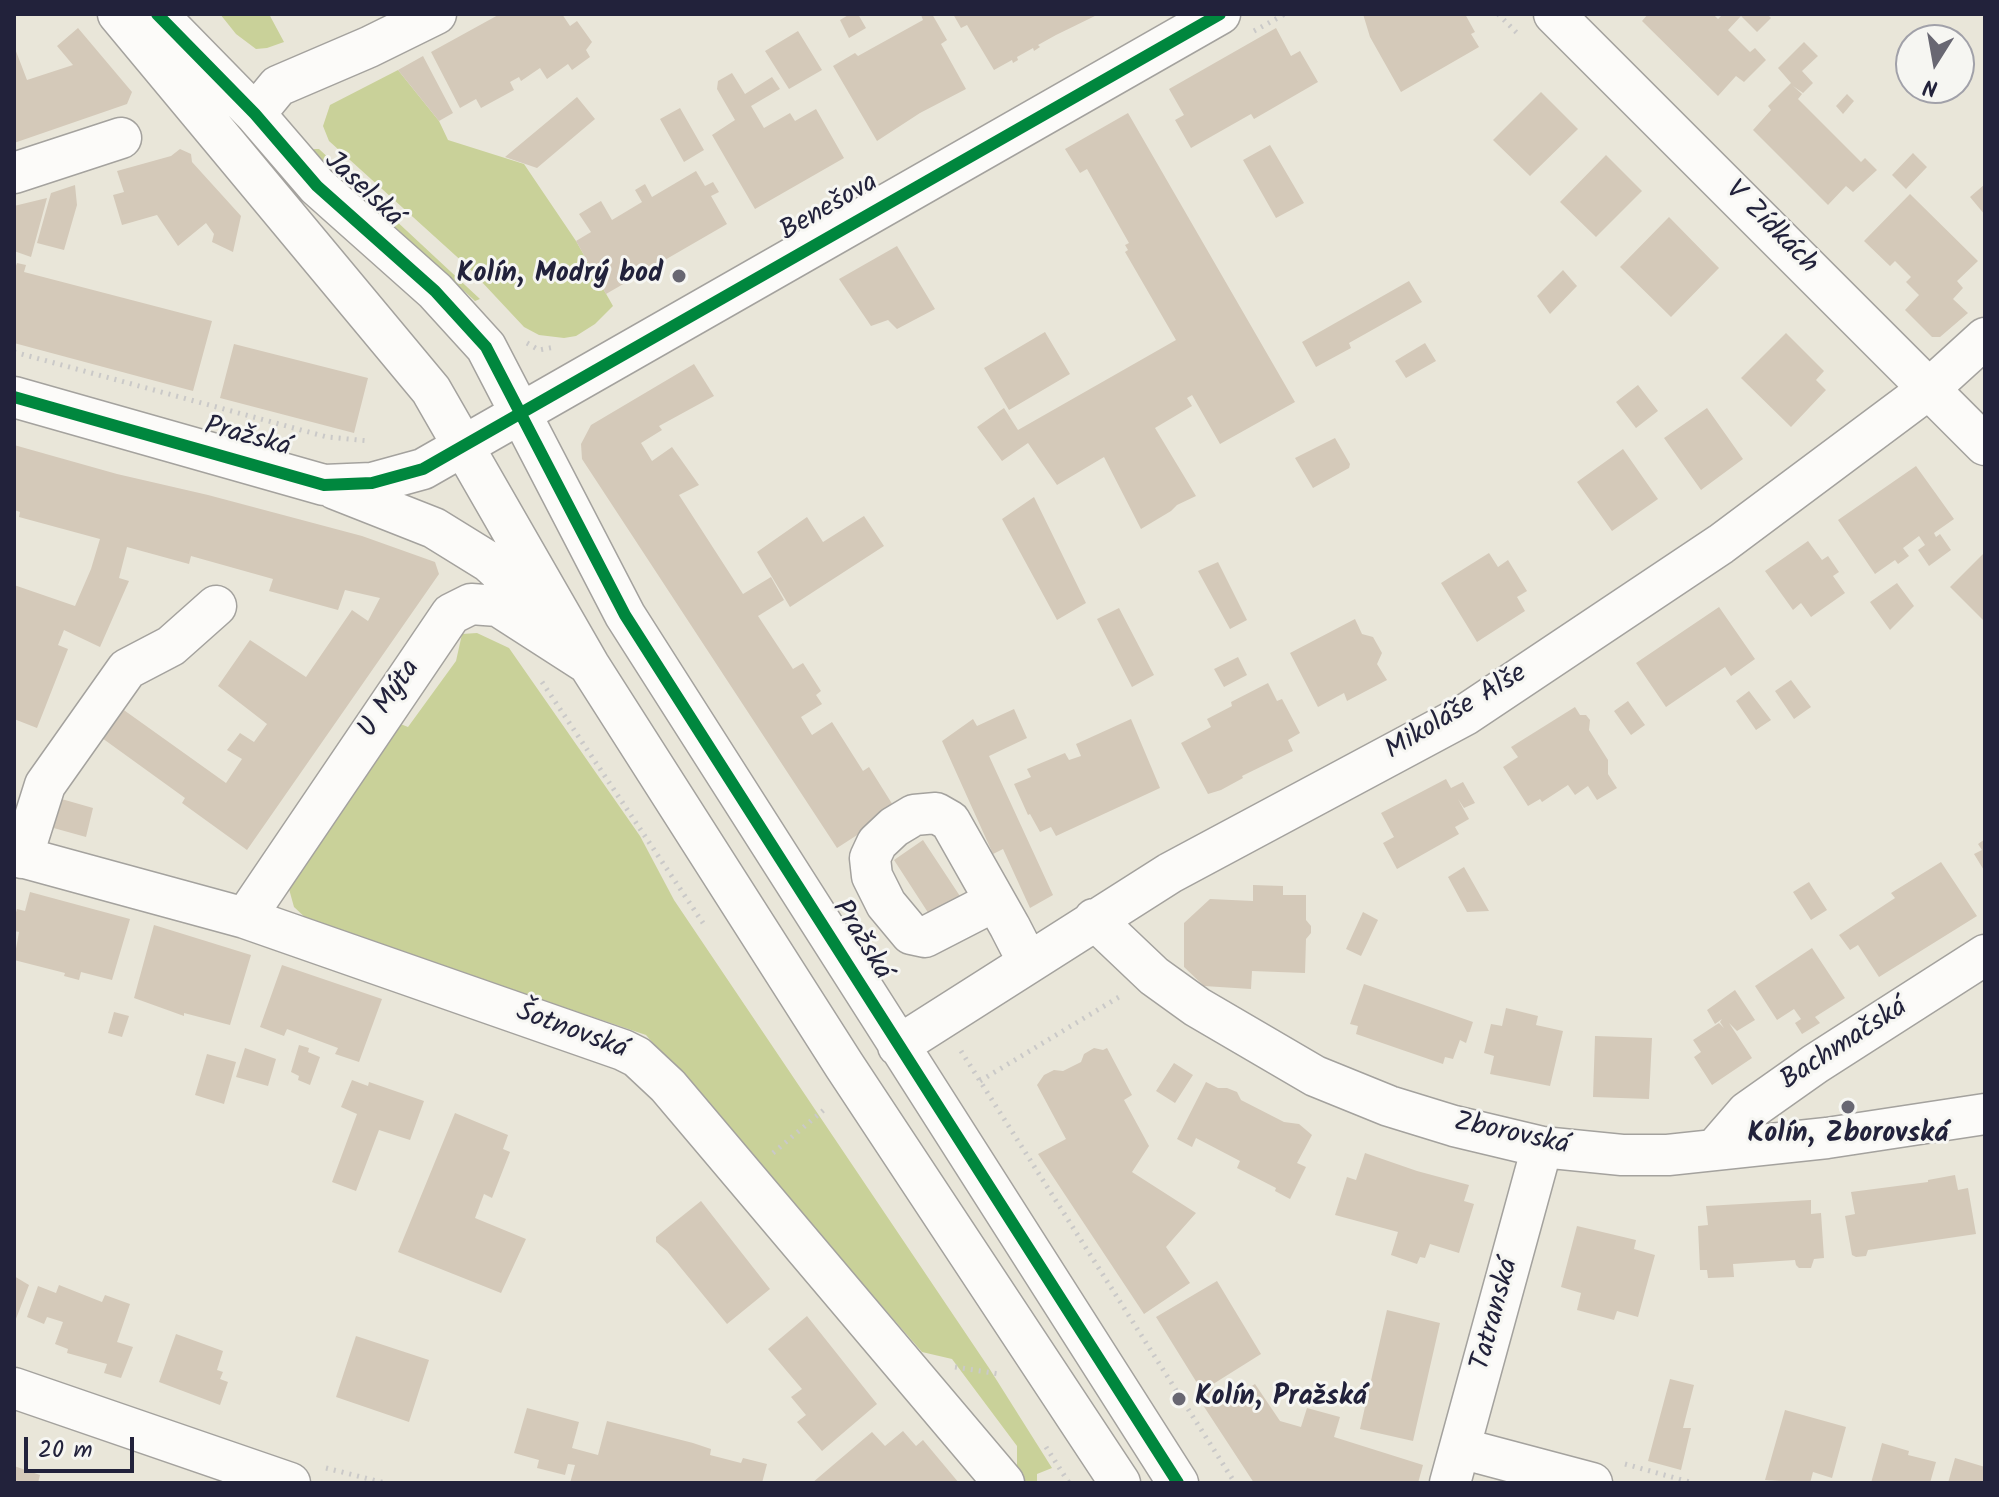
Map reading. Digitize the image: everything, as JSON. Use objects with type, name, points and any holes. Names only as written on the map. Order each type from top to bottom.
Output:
[{"type":"street","points":[[118,14],[431,390],[583,653],[844,1065],[1120,1483]]},
{"type":"street","name":"Jaselská","points":[[157,14],[255,114],[317,186],[435,291],[486,347],[521,413]]},
{"type":"street","points":[[255,114],[278,86],[436,14]]},
{"type":"street","name":"Benešova","points":[[464,445],[1220,14]]},
{"type":"street","name":"V Zídkách","points":[[1554,14],[1985,445]]},
{"type":"street","points":[[14,173],[121,138]]},
{"type":"street","name":"Mikoláše Alše","points":[[898,1046],[1170,873],[1465,715],[1721,544],[1930,388],[1985,338]]},
{"type":"street","name":"Pražská","points":[[14,397],[324,485],[372,483],[423,469],[464,445]]},
{"type":"street","name":"Pražská","points":[[521,413],[625,615],[1178,1483]]},
{"type":"street","points":[[324,485],[434,528],[489,562],[583,653]]},
{"type":"street","name":"U Mýta","points":[[245,918],[451,614],[471,604],[498,606],[583,653]]},
{"type":"street","points":[[18,857],[45,785],[127,669],[171,646],[216,606]]},
{"type":"street","name":"Šotnovská","points":[[18,857],[245,918],[637,1057],[668,1086],[1004,1483]]},
{"type":"street","points":[[995,901],[1028,962]]},
{"type":"street","name":"Zborovská","points":[[1094,919],[1154,976],[1197,1007],[1315,1076],[1415,1114],[1542,1147],[1622,1155],[1668,1155],[1827,1138],[1985,1114]]},
{"type":"street","name":"Bachmačská","points":[[1715,1149],[1747,1112],[1815,1064],[1985,955]]},
{"type":"street","name":"Tatranská","points":[[1455,1466],[1542,1147]]},
{"type":"street","points":[[14,1388],[290,1483]]},
{"type":"street","points":[[1455,1466],[1592,1483]]},
{"type":"path","points":[[14,352],[327,437],[367,441],[381,439]]},
{"type":"path","points":[[537,675],[704,923]]},
{"type":"path","points":[[980,1081],[1154,976]]},
{"type":"path","points":[[940,1018],[1235,1483]]},
{"type":"path","points":[[901,1361],[998,1372],[1006,1384]]},
{"type":"path","points":[[1045,1446],[1069,1483]]},
{"type":"green space","points":[[220,14],[269,14],[284,42],[256,49],[236,34]]},
{"type":"green space","points":[[398,70],[439,121],[448,140],[524,164],[576,241],[613,306],[595,324],[576,336],[564,338],[539,335],[524,327],[466,265],[329,141],[323,126],[330,105]]},
{"type":"green space","points":[[314,149],[319,149],[480,299],[475,301]]},
{"type":"green space","points":[[477,633],[509,648],[640,836],[674,900],[989,1368],[1052,1468],[1037,1474],[1037,1483],[1024,1483],[1017,1475],[1017,1446],[952,1359],[922,1352],[646,1035],[309,921],[294,907],[289,889],[398,723],[408,727],[456,661],[462,634]]},
{"type":"building","points":[[500,14],[562,14],[570,26],[577,21],[592,42],[586,50],[590,57],[572,70],[568,64],[547,79],[540,68],[521,81],[519,77],[510,82],[514,90],[481,108],[476,99],[460,108],[431,52]]},
{"type":"building","points":[[850,14],[858,14],[866,28],[849,38],[840,20]]},
{"type":"building","points":[[922,14],[932,14],[947,40],[941,44],[966,89],[920,113],[877,141],[833,66],[855,53],[858,56],[923,20]]},
{"type":"building","points":[[953,14],[1099,14],[1038,45],[1040,47],[1017,57],[1018,60],[1013,63],[1012,60],[994,70],[967,25],[961,28]]},
{"type":"building","points":[[1363,14],[1465,14],[1479,47],[1401,92],[1370,37]]},
{"type":"building","points":[[1648,14],[1713,14],[1718,19],[1723,14],[1767,14],[1771,18],[1757,32],[1741,16],[1728,30],[1750,52],[1755,48],[1766,60],[1744,82],[1736,76],[1718,96],[1642,21]]},
{"type":"building","points":[[78,28],[132,92],[127,104],[14,143],[14,46],[27,80],[73,65],[57,46]]},
{"type":"building","points":[[1276,28],[1291,56],[1300,51],[1318,82],[1254,119],[1251,114],[1191,148],[1175,120],[1184,115],[1169,89]]},
{"type":"building","points":[[798,31],[822,70],[789,89],[765,51]]},
{"type":"building","points":[[1804,42],[1818,56],[1802,71],[1813,83],[1803,93],[1793,86],[1802,94],[1798,99],[1861,162],[1865,158],[1877,170],[1853,192],[1846,186],[1828,205],[1753,130],[1771,110],[1768,106],[1791,83],[1778,68]]},
{"type":"building","points":[[423,56],[453,113],[439,121],[398,70]]},
{"type":"building","points":[[732,73],[745,94],[772,77],[780,89],[751,106],[764,128],[790,113],[795,121],[816,109],[844,158],[755,209],[712,135],[735,120],[717,89],[718,81]]},
{"type":"building","points":[[1541,92],[1578,129],[1530,176],[1493,140]]},
{"type":"building","points":[[1847,94],[1854,101],[1843,114],[1836,106]]},
{"type":"building","points":[[577,97],[595,119],[537,168],[505,157]]},
{"type":"building","points":[[680,108],[704,150],[684,162],[660,119]]},
{"type":"building","points":[[1128,113],[1295,402],[1220,444],[1192,395],[1187,398],[1192,406],[1155,428],[1196,496],[1141,529],[1104,457],[1057,485],[1028,443],[1002,461],[977,427],[1004,408],[1018,430],[1176,340],[1125,252],[1128,250],[1125,245],[1129,243],[1087,169],[1080,173],[1065,149]]},
{"type":"building","points":[[1270,145],[1304,203],[1276,218],[1243,160]]},
{"type":"building","points":[[180,149],[191,154],[192,162],[241,216],[233,252],[212,242],[214,234],[206,223],[178,246],[157,215],[122,225],[113,195],[124,192],[117,171],[171,156]]},
{"type":"building","points":[[1913,153],[1927,167],[1906,189],[1892,175]]},
{"type":"building","points":[[1606,155],[1642,191],[1596,237],[1560,202]]},
{"type":"building","points":[[696,171],[705,186],[713,182],[719,192],[711,196],[727,224],[606,294],[576,241],[591,232],[579,214],[601,201],[612,220],[642,202],[635,190],[645,184],[652,197]]},
{"type":"building","points":[[1985,184],[1985,215],[1970,197]]},
{"type":"building","points":[[75,185],[77,205],[64,250],[37,243],[51,193]]},
{"type":"building","points":[[1910,194],[1978,261],[1957,281],[1963,288],[1953,299],[1968,313],[1940,337],[1932,337],[1905,310],[1919,295],[1906,282],[1911,277],[1895,261],[1890,266],[1864,241]]},
{"type":"building","points":[[47,198],[31,257],[14,251],[14,206]]},
{"type":"building","points":[[1669,217],[1719,268],[1671,317],[1620,267]]},
{"type":"building","points":[[897,246],[935,309],[897,329],[888,320],[871,326],[839,279]]},
{"type":"building","points":[[17,263],[26,265],[24,272],[212,321],[193,391],[14,343],[14,271]]},
{"type":"building","points":[[1563,270],[1577,286],[1550,314],[1537,296]]},
{"type":"building","points":[[1409,281],[1422,302],[1349,343],[1351,348],[1316,367],[1302,342]]},
{"type":"building","points":[[1045,332],[1070,374],[1009,410],[984,368]]},
{"type":"building","points":[[1786,333],[1824,371],[1816,380],[1826,390],[1791,427],[1741,378]]},
{"type":"building","points":[[1425,343],[1436,361],[1406,378],[1395,361]]},
{"type":"building","points":[[234,344],[368,378],[354,433],[220,398]]},
{"type":"building","points":[[694,364],[714,396],[659,426],[662,430],[641,443],[652,461],[672,447],[699,485],[679,495],[743,594],[771,577],[784,600],[758,616],[793,669],[803,663],[821,691],[816,695],[822,704],[801,717],[812,735],[832,722],[863,771],[869,767],[896,810],[837,848],[582,459],[581,444],[591,425]]},
{"type":"building","points":[[1638,385],[1658,411],[1636,428],[1616,402]]},
{"type":"building","points":[[1707,408],[1743,459],[1701,490],[1664,438]]},
{"type":"building","points":[[1335,438],[1350,464],[1349,468],[1313,488],[1295,458]]},
{"type":"building","points":[[14,445],[362,536],[435,562],[439,574],[247,850],[182,803],[185,798],[102,738],[121,708],[226,783],[242,759],[227,750],[240,733],[254,742],[267,724],[218,686],[250,640],[306,677],[352,610],[368,621],[380,598],[345,590],[338,610],[269,591],[273,579],[191,556],[189,564],[127,547],[119,578],[129,581],[100,647],[64,630],[58,645],[68,649],[37,728],[14,719],[14,585],[75,606],[100,539],[19,517],[20,512],[14,510]]},
{"type":"building","points":[[1623,449],[1658,499],[1612,531],[1577,482]]},
{"type":"building","points":[[1916,466],[1954,519],[1934,533],[1936,537],[1940,534],[1951,550],[1929,566],[1918,550],[1925,545],[1919,536],[1903,548],[1909,556],[1898,564],[1895,560],[1875,574],[1838,520]]},
{"type":"building","points":[[1034,497],[1086,603],[1057,620],[1002,519]]},
{"type":"building","points":[[864,516],[884,546],[790,607],[757,552],[807,517],[823,542]]},
{"type":"building","points":[[1808,541],[1822,560],[1828,556],[1839,572],[1833,576],[1845,593],[1811,617],[1801,603],[1793,610],[1765,571]]},
{"type":"building","points":[[1985,552],[1985,622],[1950,587]]},
{"type":"building","points":[[1489,553],[1498,567],[1508,560],[1527,591],[1517,597],[1525,611],[1477,642],[1441,583]]},
{"type":"building","points":[[1218,562],[1247,620],[1230,629],[1198,571]]},
{"type":"building","points":[[1897,583],[1914,606],[1890,630],[1870,602]]},
{"type":"building","points":[[1719,607],[1755,659],[1731,676],[1725,667],[1666,707],[1636,663]]},
{"type":"building","points":[[1119,608],[1154,675],[1132,687],[1097,619]]},
{"type":"building","points":[[1355,619],[1362,634],[1373,637],[1382,653],[1377,664],[1387,680],[1347,701],[1344,693],[1318,707],[1290,653]]},
{"type":"building","points":[[1238,657],[1247,675],[1224,687],[1214,669]]},
{"type":"building","points":[[1791,680],[1811,707],[1794,719],[1775,691]]},
{"type":"building","points":[[1268,683],[1277,701],[1282,699],[1300,733],[1288,740],[1293,751],[1208,794],[1181,743],[1211,727],[1207,719],[1232,706],[1231,702]]},
{"type":"building","points":[[1749,691],[1771,720],[1756,730],[1736,701]]},
{"type":"building","points":[[1628,701],[1645,725],[1631,735],[1614,711]]},
{"type":"building","points":[[1575,707],[1580,715],[1586,715],[1590,720],[1589,730],[1608,760],[1608,774],[1617,788],[1597,800],[1588,786],[1575,795],[1568,785],[1542,802],[1540,799],[1528,806],[1503,767],[1518,757],[1511,747]]},
{"type":"building","points":[[1014,709],[1027,738],[989,756],[1053,895],[1030,908],[1003,849],[993,854],[942,741],[973,719],[977,726]]},
{"type":"building","points":[[1131,719],[1160,788],[1056,836],[1051,827],[1040,832],[1028,815],[1014,784],[1031,777],[1027,769],[1065,753],[1069,760],[1081,756],[1076,744]]},
{"type":"building","points":[[1446,779],[1451,788],[1463,782],[1475,803],[1464,808],[1458,799],[1469,819],[1455,827],[1459,834],[1397,869],[1383,843],[1394,837],[1381,813]]},
{"type":"building","points":[[58,798],[93,808],[86,837],[50,827]]},
{"type":"building","points":[[1985,839],[1985,872],[1974,854],[1982,850],[1978,844]]},
{"type":"building","points":[[923,840],[979,925],[949,945],[894,860]]},
{"type":"building","points":[[1941,862],[1977,916],[1879,977],[1858,945],[1850,950],[1839,935],[1895,898],[1891,893]]},
{"type":"building","points":[[1464,867],[1489,911],[1467,912],[1448,877]]},
{"type":"building","points":[[1809,882],[1827,910],[1811,920],[1793,892]]},
{"type":"building","points":[[1253,885],[1283,886],[1283,895],[1306,895],[1306,920],[1311,926],[1311,933],[1306,939],[1305,973],[1252,971],[1251,989],[1204,986],[1184,967],[1184,923],[1210,899],[1253,901]]},
{"type":"building","points":[[30,892],[130,919],[112,980],[81,972],[79,980],[64,976],[65,973],[14,960],[19,932],[14,931],[14,919],[17,909],[25,911]]},
{"type":"building","points":[[1363,912],[1378,920],[1361,956],[1346,949]]},
{"type":"building","points":[[154,925],[251,955],[230,1025],[184,1013],[184,1016],[134,998]]},
{"type":"building","points":[[1812,948],[1845,998],[1815,1017],[1820,1023],[1802,1034],[1795,1023],[1801,1019],[1794,1009],[1777,1020],[1755,986]]},
{"type":"building","points":[[282,965],[382,999],[359,1062],[335,1054],[338,1048],[287,1029],[284,1036],[260,1027]]},
{"type":"building","points":[[1364,984],[1473,1022],[1466,1043],[1460,1040],[1453,1059],[1445,1057],[1443,1064],[1356,1034],[1358,1026],[1350,1024]]},
{"type":"building","points":[[1735,990],[1755,1020],[1737,1031],[1729,1023],[1752,1058],[1712,1085],[1694,1057],[1701,1052],[1693,1040],[1719,1023],[1724,1028],[1720,1022],[1722,1019],[1715,1024],[1707,1010]]},
{"type":"building","points":[[1506,1008],[1538,1016],[1536,1025],[1563,1031],[1550,1086],[1490,1074],[1494,1056],[1484,1053],[1491,1024],[1502,1026]]},
{"type":"building","points":[[114,1012],[129,1016],[122,1037],[108,1033]]},
{"type":"building","points":[[1595,1036],[1652,1038],[1649,1099],[1593,1097]]},
{"type":"building","points":[[299,1045],[320,1057],[310,1085],[298,1080],[299,1076],[291,1072]]},
{"type":"building","points":[[245,1048],[276,1059],[268,1086],[236,1077]]},
{"type":"building","points":[[1094,1048],[1107,1048],[1132,1095],[1124,1100],[1149,1146],[1132,1172],[1196,1213],[1166,1247],[1190,1283],[1144,1314],[1038,1154],[1066,1139],[1037,1085],[1044,1075],[1054,1070],[1063,1071],[1081,1062],[1084,1054]]},
{"type":"building","points":[[207,1054],[236,1062],[224,1104],[195,1095]]},
{"type":"building","points":[[1174,1063],[1193,1075],[1175,1103],[1156,1091]]},
{"type":"building","points":[[352,1080],[368,1086],[369,1082],[424,1101],[410,1140],[379,1130],[356,1191],[332,1182],[357,1114],[341,1107]]},
{"type":"building","points":[[1206,1082],[1237,1092],[1241,1100],[1284,1122],[1299,1124],[1312,1135],[1297,1163],[1306,1167],[1290,1199],[1275,1191],[1276,1188],[1237,1168],[1240,1161],[1196,1138],[1192,1147],[1177,1139]]},
{"type":"building","points":[[455,1113],[508,1135],[503,1149],[510,1152],[492,1198],[484,1194],[475,1218],[526,1239],[501,1293],[398,1252]]},
{"type":"building","points":[[1365,1153],[1469,1185],[1464,1201],[1474,1204],[1459,1253],[1430,1244],[1425,1258],[1420,1257],[1417,1264],[1391,1255],[1398,1232],[1335,1215],[1347,1177],[1356,1180]]},
{"type":"building","points":[[1955,1175],[1958,1190],[1968,1188],[1976,1234],[1868,1250],[1866,1256],[1852,1255],[1845,1216],[1855,1214],[1851,1192],[1928,1182]]},
{"type":"building","points":[[1811,1200],[1811,1214],[1821,1213],[1824,1258],[1814,1259],[1811,1268],[1799,1268],[1795,1260],[1733,1264],[1734,1277],[1708,1278],[1707,1270],[1700,1270],[1698,1226],[1708,1225],[1706,1206]]},
{"type":"building","points":[[701,1201],[770,1289],[727,1324],[667,1251],[656,1242],[656,1237]]},
{"type":"building","points":[[1577,1226],[1636,1240],[1634,1249],[1655,1255],[1638,1317],[1617,1311],[1614,1320],[1577,1310],[1581,1293],[1561,1287]]},
{"type":"building","points":[[14,1276],[29,1285],[14,1324]]},
{"type":"building","points":[[1217,1281],[1261,1354],[1202,1391],[1156,1317]]},
{"type":"building","points":[[59,1285],[102,1302],[105,1295],[130,1304],[117,1342],[133,1347],[121,1378],[104,1373],[107,1364],[67,1353],[68,1349],[55,1344],[63,1322],[47,1317],[44,1324],[27,1317],[38,1286],[56,1293]]},
{"type":"building","points":[[1387,1310],[1440,1323],[1413,1441],[1360,1429]]},
{"type":"building","points":[[807,1316],[877,1404],[822,1451],[797,1422],[806,1415],[791,1397],[802,1389],[768,1349]]},
{"type":"building","points":[[176,1334],[223,1351],[217,1370],[223,1372],[220,1379],[228,1382],[220,1405],[159,1382]]},
{"type":"building","points":[[356,1336],[429,1360],[409,1422],[336,1397]]},
{"type":"building","points":[[1670,1379],[1694,1385],[1683,1428],[1691,1428],[1681,1470],[1648,1461]]},
{"type":"building","points":[[1255,1384],[1280,1421],[1301,1427],[1307,1408],[1340,1417],[1334,1437],[1423,1465],[1418,1483],[1254,1483],[1197,1396],[1212,1386],[1223,1404]]},
{"type":"building","points":[[527,1408],[579,1422],[572,1448],[598,1455],[607,1421],[693,1443],[711,1449],[710,1455],[741,1463],[743,1458],[767,1464],[762,1483],[570,1483],[575,1465],[568,1464],[565,1475],[537,1468],[539,1460],[514,1453]]},
{"type":"building","points":[[1785,1410],[1846,1427],[1832,1478],[1813,1472],[1810,1483],[1765,1480]]},
{"type":"building","points":[[903,1431],[916,1446],[923,1440],[959,1483],[812,1483],[872,1432],[885,1446]]},
{"type":"building","points":[[1882,1443],[1909,1451],[1908,1455],[1936,1462],[1930,1483],[1871,1483]]},
{"type":"building","points":[[1955,1458],[1985,1467],[1985,1483],[1948,1483]]},
{"type":"building","points":[[14,1466],[40,1475],[38,1483],[14,1483]]},
{"type":"cycle path","points":[[157,14],[255,114],[317,186],[435,291],[486,347],[625,615],[1178,1483]]},
{"type":"cycle path","points":[[14,397],[324,485],[372,483],[423,469],[1220,14]]},
{"type":"place","name":"Kolín, Modrý bod","points":[[679,276]]},
{"type":"place","name":"Kolín, Zborovská","points":[[1848,1107]]},
{"type":"place","name":"Kolín, Pražská","points":[[1179,1399]]}]
